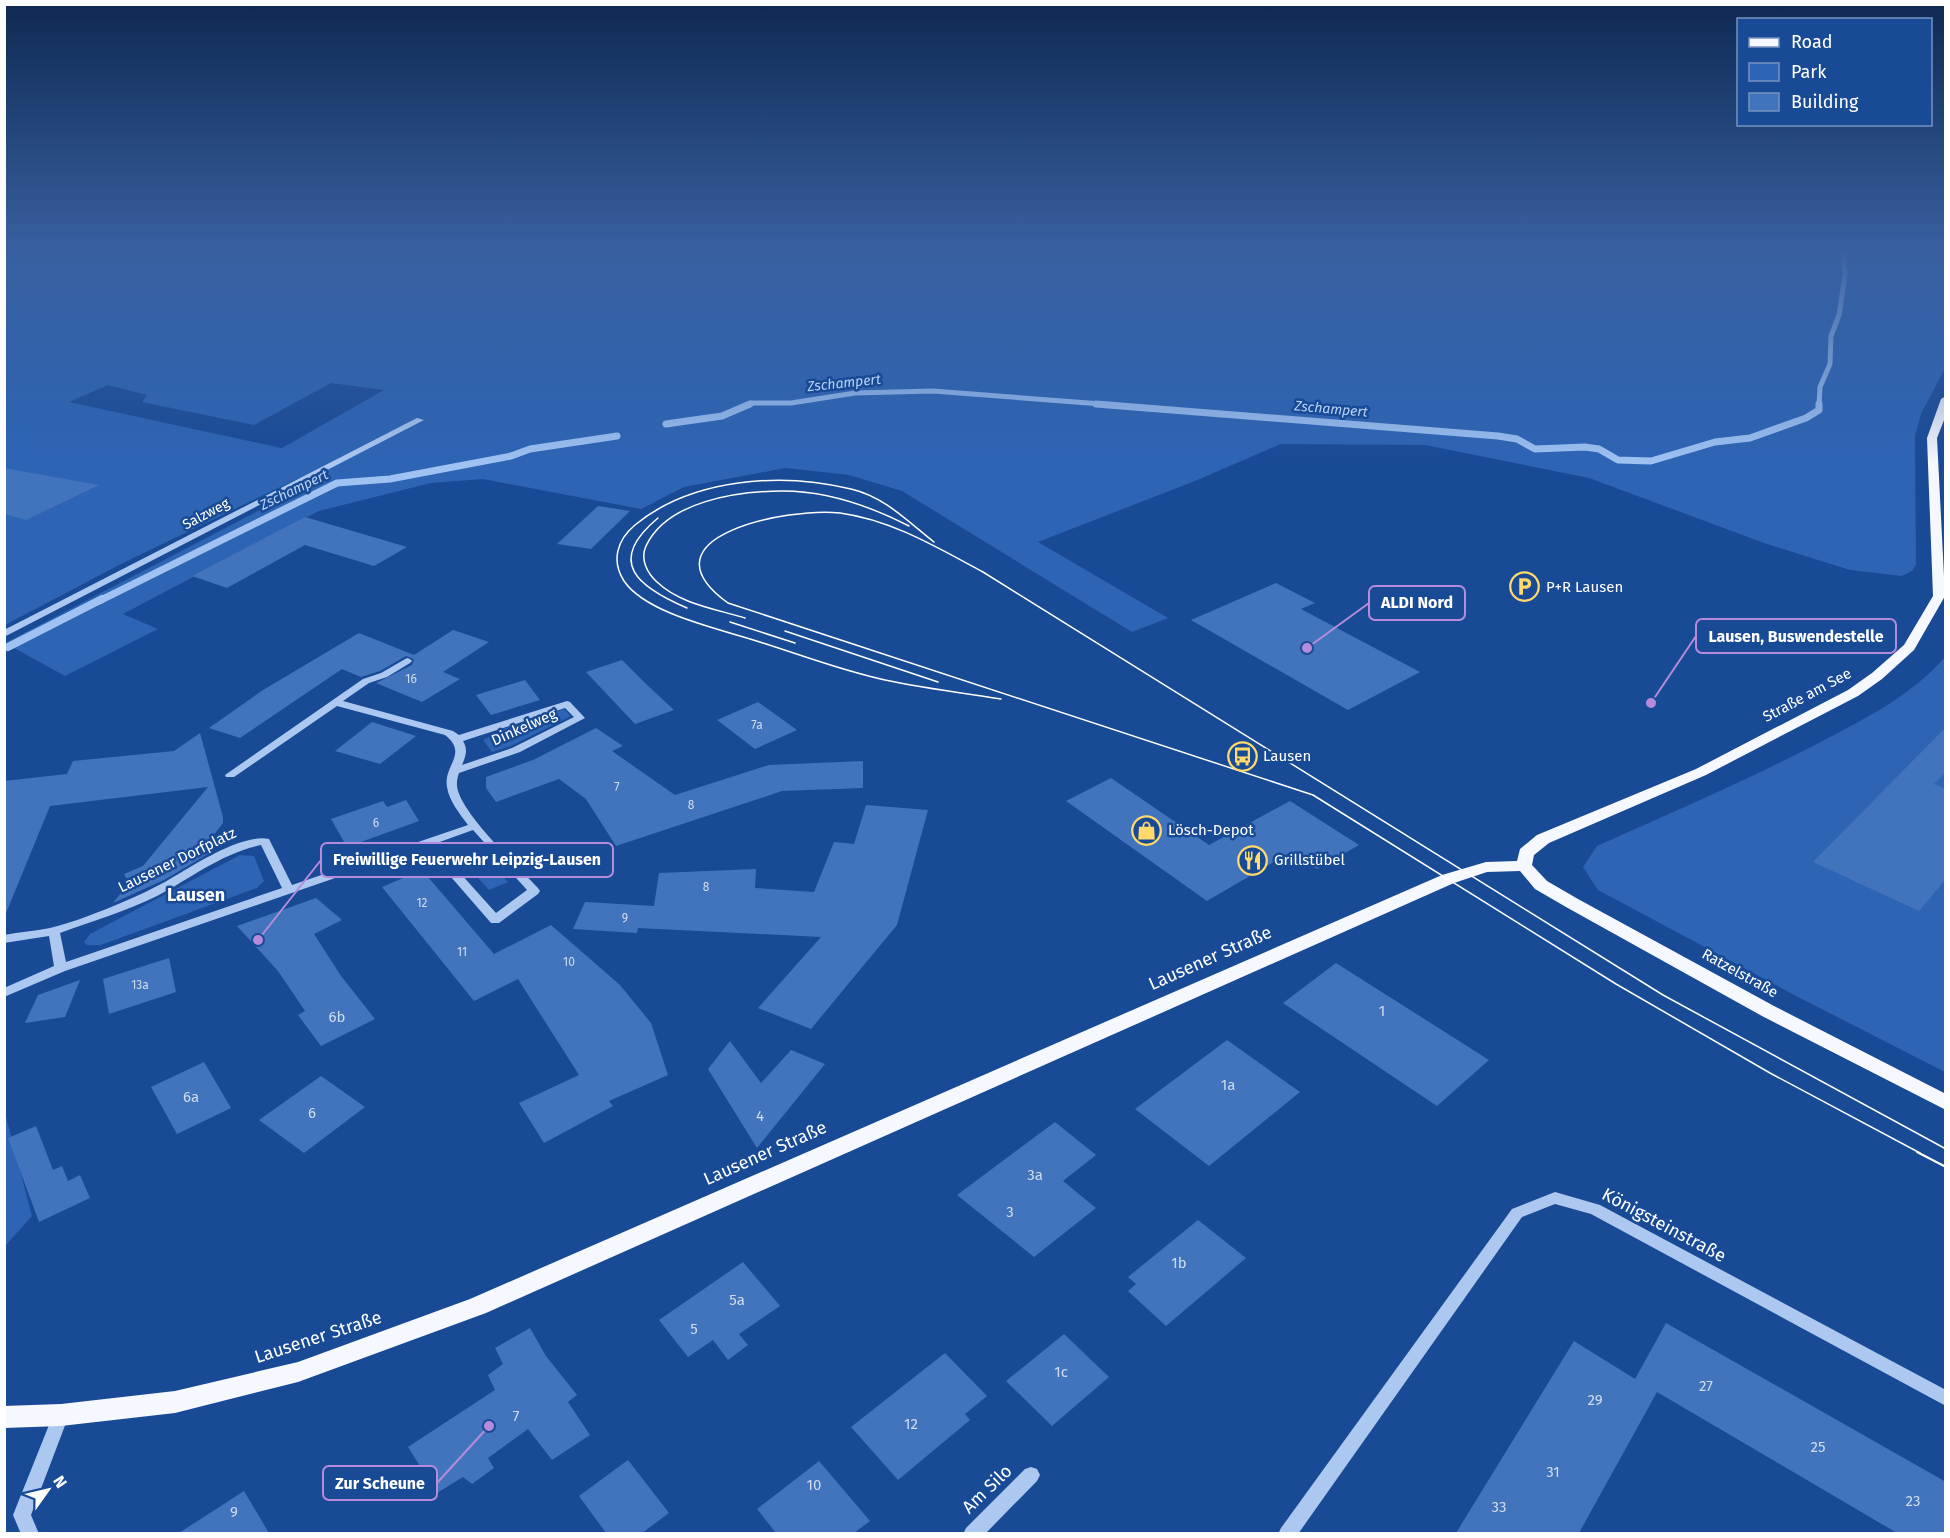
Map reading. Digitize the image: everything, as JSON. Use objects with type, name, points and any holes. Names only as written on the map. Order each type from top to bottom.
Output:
[{"type":"main road","name":"Straße am See","points":[[1524,866],[1526,853],[1543,839],[1701,772],[1853,693],[1877,676],[1909,647],[1942,597],[1932,438],[1946,399]]},
{"type":"main road","name":"Ratzelstraße","points":[[1524,866],[1541,885],[1572,903],[1779,1016],[1946,1103]]},
{"type":"main road","name":"Lausener Straße","points":[[4,1417],[62,1415],[175,1402],[298,1372],[478,1306],[1422,890],[1486,867],[1524,866]]},
{"type":"street","name":"Salzweg","points":[[4,634],[420,420]]},
{"type":"street","points":[[230,775],[366,681],[384,675],[407,661]]},
{"type":"street","points":[[335,702],[448,733],[458,739],[462,747],[451,778],[452,790],[475,826],[534,891],[495,920],[428,844]]},
{"type":"street","name":"Dinkelweg","points":[[454,771],[516,750],[580,718],[567,704],[458,739]]},
{"type":"street","points":[[4,993],[61,968],[475,826]]},
{"type":"street","name":"Lausener Dorfplatz","points":[[4,939],[54,931],[150,895],[225,852],[248,843],[265,841],[288,890]]},
{"type":"street","points":[[54,931],[61,968]]},
{"type":"street","name":"Königsteinstraße","points":[[1287,1533],[1517,1212],[1555,1198],[1594,1209],[1946,1399]]},
{"type":"street","points":[[30,1533],[22,1515],[62,1415]]},
{"type":"street","name":"Am Silo","points":[[972,1533],[1031,1475]]},
{"type":"green space","points":[[5,321],[1945,321],[1945,368],[1921,414],[1915,436],[1916,565],[1912,571],[1902,576],[1850,570],[1764,543],[1589,478],[1425,445],[1281,444],[1195,481],[1038,542],[1168,618],[1132,632],[902,491],[849,475],[786,468],[684,487],[641,509],[483,479],[431,483],[319,511],[123,614],[158,629],[65,676],[5,643],[304,487],[297,479],[121,564],[5,625]],"holes":[[[331,383],[384,390],[282,448],[69,402],[108,385],[147,395],[142,402],[254,425]]]},
{"type":"green space","points":[[1945,657],[1945,1072],[1800,998],[1598,890],[1583,867],[1597,846],[1763,771],[1869,716],[1902,696]]},
{"type":"green space","points":[[564,709],[571,716],[511,746],[492,752],[483,740],[503,729]]},
{"type":"green space","points":[[475,848],[508,882],[489,890],[458,856]]},
{"type":"green space","points":[[240,855],[254,856],[264,881],[257,888],[101,945],[87,945],[84,942],[90,934]]},
{"type":"green space","points":[[4,1109],[32,1216],[5,1246],[4,1246]]},
{"type":"building","points":[[4,468],[99,485],[26,520],[4,514]]},
{"type":"building","points":[[598,506],[630,511],[591,549],[557,544]]},
{"type":"building","points":[[305,517],[407,547],[374,566],[305,545],[227,588],[192,576]]},
{"type":"building","points":[[1276,583],[1315,603],[1301,609],[1420,672],[1348,710],[1191,620]]},
{"type":"building","points":[[453,630],[489,642],[443,672],[460,679],[422,702],[376,683],[412,665],[414,659],[406,656],[380,671],[361,677],[342,669],[240,738],[209,728],[263,690],[359,633],[414,655]]},
{"type":"building","points":[[622,660],[674,710],[635,724],[586,672]]},
{"type":"building","points":[[525,680],[540,700],[491,715],[476,695]]},
{"type":"building","points":[[758,702],[797,730],[755,749],[717,720]]},
{"type":"building","points":[[372,722],[416,736],[380,764],[335,751]]},
{"type":"building","points":[[1946,727],[1946,772],[1934,784],[1946,789],[1946,879],[1919,911],[1813,862]]},
{"type":"building","points":[[596,728],[623,746],[612,751],[675,795],[769,765],[863,761],[863,788],[782,791],[616,846],[586,799],[559,779],[496,802],[486,788],[486,777],[533,760]]},
{"type":"building","points":[[200,733],[223,817],[223,823],[205,846],[208,854],[164,880],[113,903],[129,883],[124,874],[143,866],[208,787],[50,806],[4,918],[4,781],[67,774],[73,761],[174,751]]},
{"type":"building","points":[[1111,778],[1209,845],[1290,801],[1359,845],[1317,869],[1291,852],[1207,901],[1066,801]]},
{"type":"building","points":[[406,800],[419,821],[347,847],[331,819],[383,801],[387,807]]},
{"type":"building","points":[[866,805],[928,810],[897,925],[811,1029],[758,1008],[821,937],[638,928],[637,933],[573,929],[585,902],[654,906],[659,873],[756,869],[755,888],[814,892],[834,842],[854,844]]},
{"type":"building","points":[[422,870],[494,954],[551,925],[620,985],[651,1023],[668,1075],[609,1101],[613,1106],[544,1143],[519,1103],[579,1075],[518,979],[474,1001],[382,887]]},
{"type":"building","points":[[316,898],[342,920],[314,934],[341,976],[375,1019],[321,1046],[298,1015],[305,1011],[278,971],[237,926]]},
{"type":"building","points":[[169,958],[176,992],[109,1014],[103,979]]},
{"type":"building","points":[[1336,963],[1489,1060],[1437,1106],[1283,1003]]},
{"type":"building","points":[[80,980],[65,1017],[25,1023],[38,995]]},
{"type":"building","points":[[1227,1040],[1300,1092],[1209,1166],[1135,1109]]},
{"type":"building","points":[[730,1041],[761,1083],[791,1050],[825,1064],[757,1148],[708,1069]]},
{"type":"building","points":[[204,1062],[231,1108],[177,1134],[151,1087]]},
{"type":"building","points":[[321,1076],[365,1107],[304,1153],[259,1120]]},
{"type":"building","points":[[1055,1122],[1096,1155],[1063,1181],[1096,1208],[1034,1257],[957,1195]]},
{"type":"building","points":[[36,1126],[53,1170],[62,1166],[68,1181],[80,1175],[90,1198],[39,1222],[8,1138]]},
{"type":"building","points":[[1198,1220],[1246,1258],[1166,1326],[1128,1291],[1136,1284],[1128,1277]]},
{"type":"building","points":[[743,1262],[780,1306],[739,1334],[748,1345],[728,1360],[713,1340],[688,1357],[659,1320]]},
{"type":"building","points":[[1666,1323],[1946,1482],[1946,1533],[1897,1533],[1657,1392],[1579,1533],[1456,1533],[1574,1341],[1635,1379]]},
{"type":"building","points":[[530,1328],[546,1356],[577,1395],[568,1402],[590,1435],[552,1460],[528,1429],[488,1458],[494,1468],[472,1484],[463,1477],[437,1493],[408,1447],[495,1390],[488,1375],[503,1364],[495,1348]]},
{"type":"building","points":[[1064,1334],[1109,1377],[1052,1426],[1006,1381]]},
{"type":"building","points":[[945,1353],[987,1396],[965,1414],[970,1420],[898,1480],[851,1427]]},
{"type":"building","points":[[628,1460],[669,1513],[642,1533],[606,1533],[579,1496]]},
{"type":"building","points":[[819,1461],[870,1521],[854,1533],[776,1533],[757,1509]]},
{"type":"building","points":[[244,1491],[269,1533],[179,1533]]},
{"type":"waterway","name":"Zschampert","points":[[1819,405],[1820,387],[1830,364],[1831,336],[1837,321]]},
{"type":"waterway","name":"Zschampert","points":[[746,405],[791,403],[855,393],[933,391],[1115,405]]},
{"type":"waterway","name":"Zschampert","points":[[666,424],[722,416],[750,404]]},
{"type":"waterway","name":"Zschampert","points":[[1096,404],[1498,436],[1517,439],[1535,449],[1585,447],[1599,449],[1618,460],[1651,461],[1715,442],[1750,438],[1806,418],[1819,410],[1819,405]]},
{"type":"waterway","name":"Zschampert","points":[[99,601],[337,483],[390,479],[511,456],[530,449],[617,436]]},
{"type":"waterway","name":"Zschampert","points":[[8,647],[102,599]]},
{"type":"tram line","points":[[934,542],[885,504],[863,493],[824,484],[767,481],[710,488],[658,509],[629,531],[620,544],[617,558],[624,581],[635,593],[650,603],[688,620],[869,676],[914,686],[1001,699]]},
{"type":"tram line","points":[[745,618],[676,596],[650,574],[644,561],[644,551],[656,531],[670,518],[687,509],[725,497],[746,493],[783,491],[816,494],[848,501],[909,526]]},
{"type":"tram line","points":[[1920,1153],[1770,1073],[1616,984],[1313,795],[728,603],[704,580],[700,560],[710,543],[731,531],[759,521],[789,515],[817,512],[840,513],[878,522],[914,536],[983,572],[1663,995],[1946,1149]]},
{"type":"tram line","points":[[658,518],[642,534],[633,548],[631,560],[634,572],[654,591],[687,608]]},
{"type":"tram line","points":[[730,622],[795,643]]},
{"type":"tram line","points":[[785,631],[938,682]]},
{"type":"tram line","points":[[1917,1152],[1946,1167]]},
{"type":"place","name":"P+R Lausen","points":[[1525,587]]},
{"type":"place","name":"ALDI Nord","points":[[1307,648]]},
{"type":"place","name":"Lausen, Buswendestelle","points":[[1651,703]]},
{"type":"place","name":"Lausen","points":[[1242,756]]},
{"type":"place","name":"Lösch-Depot","points":[[1147,830]]},
{"type":"place","name":"Grillstübel","points":[[1253,860]]},
{"type":"place","name":"Freiwillige Feuerwehr Leipzig-Lausen","points":[[258,940]]},
{"type":"place","name":"Zur Scheune","points":[[489,1426]]},
{"type":"district","name":"Lausen","points":[[196,895]]}]
